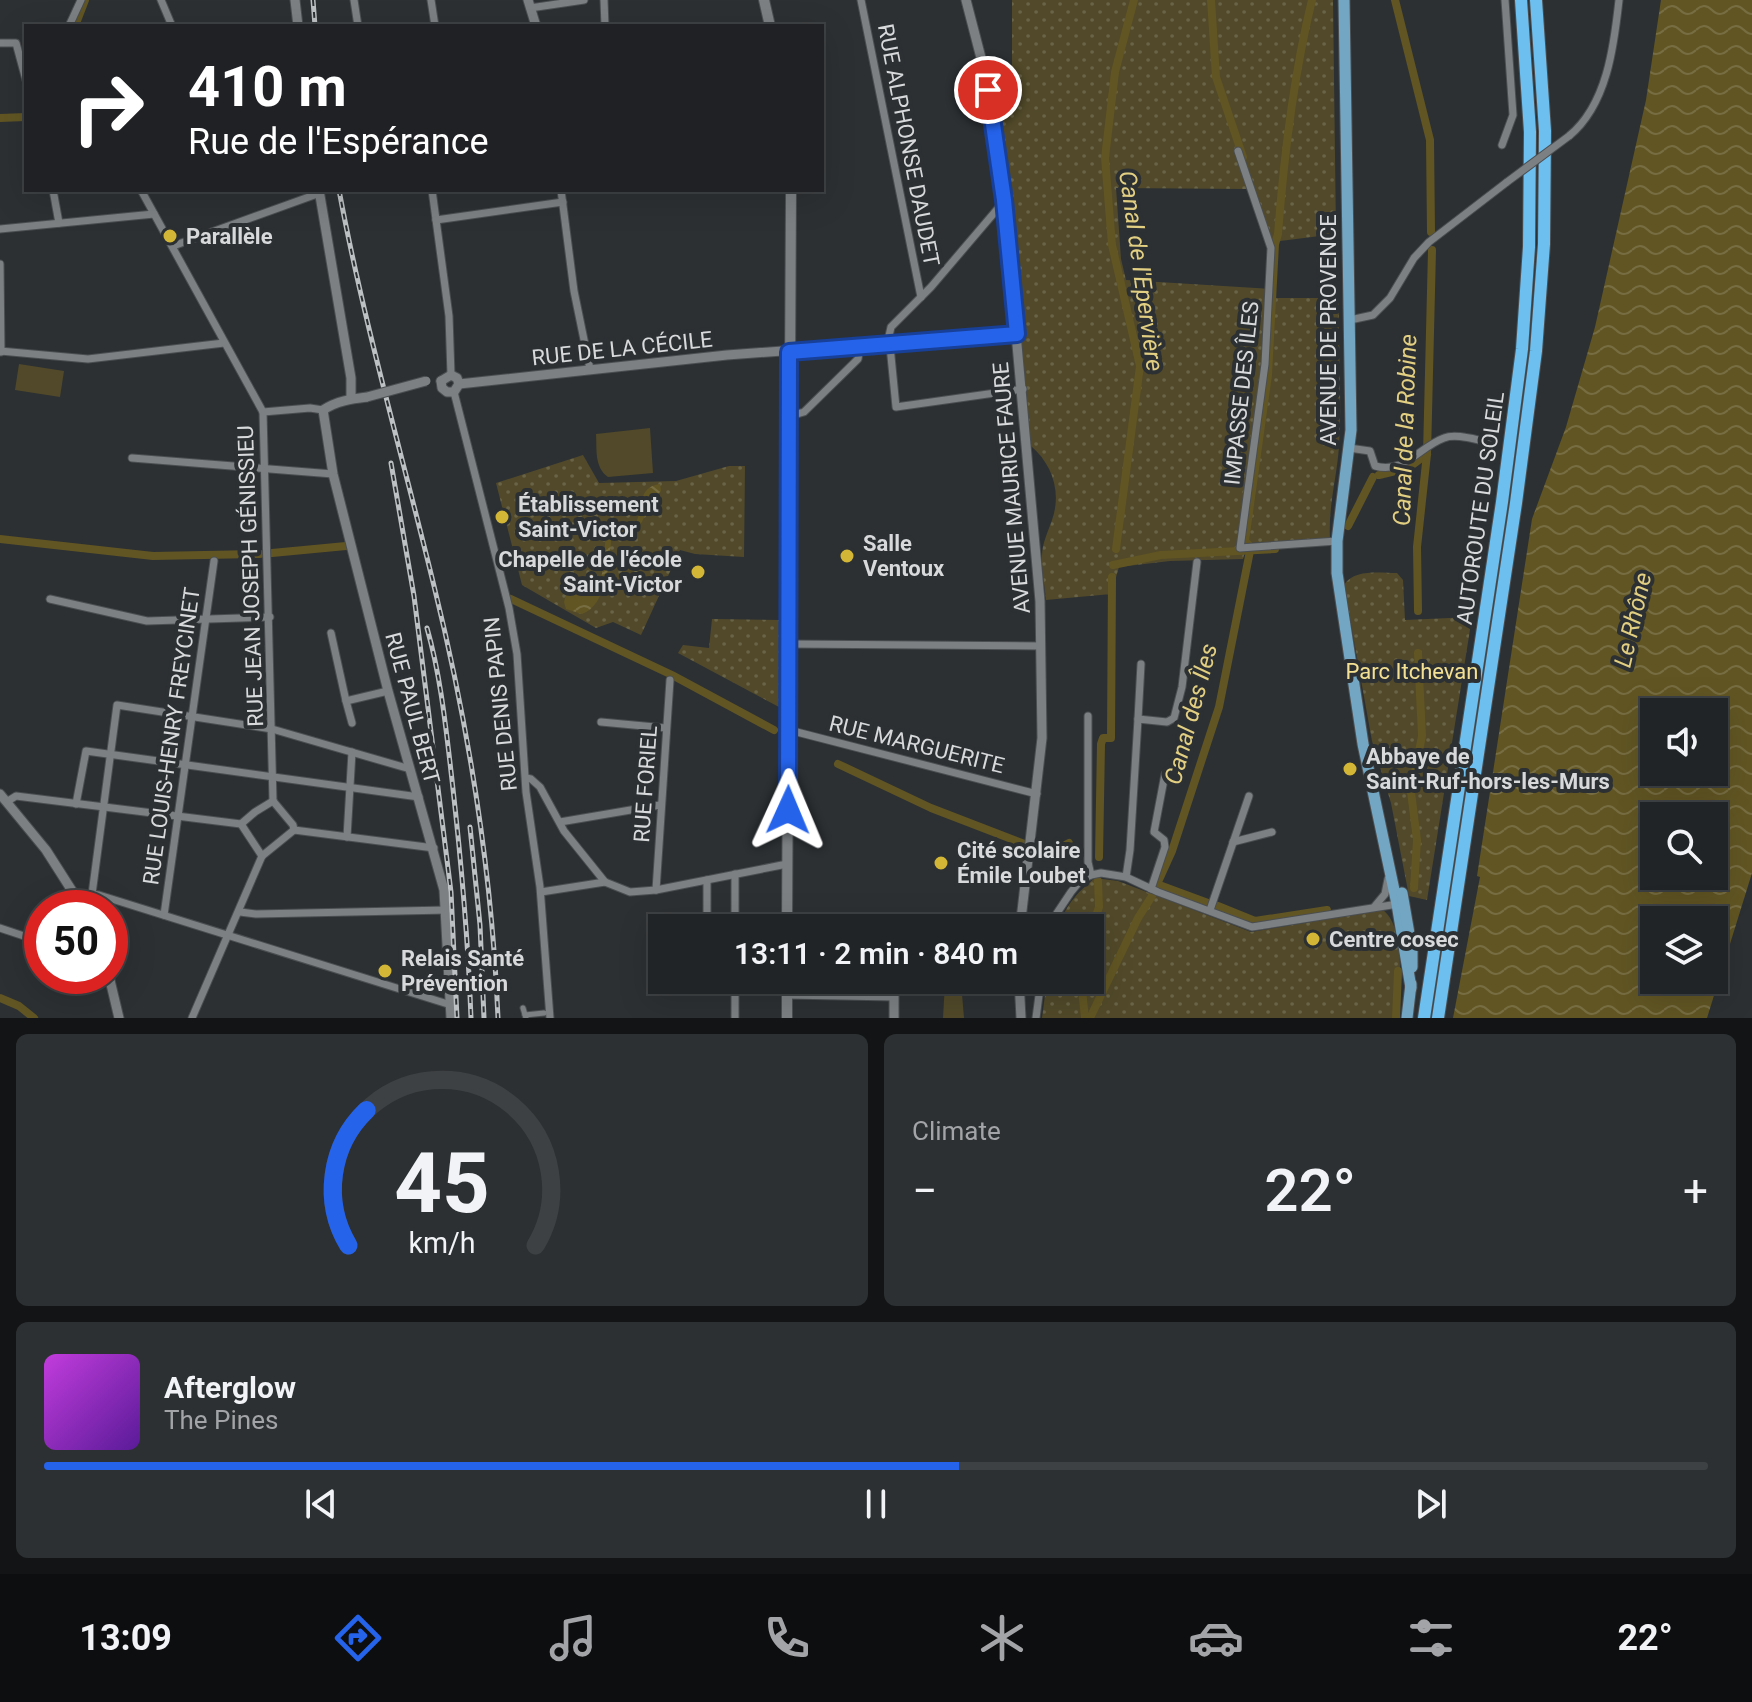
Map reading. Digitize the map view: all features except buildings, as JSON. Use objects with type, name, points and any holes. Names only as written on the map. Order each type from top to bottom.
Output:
[{"type":"highway","name":"AUTOROUTE DU SOLEIL","points":[[1424,1018],[1522,349],[1529,247],[1530,132],[1521,0]]},
{"type":"highway","name":"AUTOROUTE DU SOLEIL","points":[[1438,1018],[1536,351],[1544,244],[1545,131],[1536,0]]},
{"type":"main road","points":[[764,0],[770,24]]},
{"type":"main road","name":"AVENUE DE PROVENCE","points":[[1344,0],[1350,320],[1349,448],[1337,541],[1337,573],[1365,754],[1388,861],[1412,951],[1407,1018]]},
{"type":"main road","points":[[787,914],[791,192]]},
{"type":"main road","name":"AVENUE DE PROVENCE","points":[[1365,754],[1383,796],[1400,903]]},
{"type":"main road","points":[[787,995],[787,1018]]},
{"type":"street","points":[[70,24],[81,0]]},
{"type":"street","points":[[161,0],[171,24]]},
{"type":"street","points":[[295,0],[298,24]]},
{"type":"street","points":[[354,0],[358,24]]},
{"type":"street","points":[[431,0],[435,24]]},
{"type":"street","points":[[535,24],[529,4],[584,0]]},
{"type":"street","points":[[604,0],[605,24]]},
{"type":"street","name":"RUE ALPHONSE DAUDET","points":[[861,0],[921,297]]},
{"type":"street","name":"AVENUE MAURICE FAURE","points":[[966,0],[986,77],[1004,205],[1040,601],[1042,738],[1022,914]]},
{"type":"street","points":[[1502,145],[1513,115],[1505,0]]},
{"type":"street","points":[[1350,320],[1367,318],[1386,303],[1414,258],[1429,242],[1584,122],[1599,96],[1619,0]]},
{"type":"street","points":[[0,43],[16,43],[24,39]]},
{"type":"street","points":[[16,43],[24,73]]},
{"type":"street","name":"IMPASSE DES ÎLES","points":[[1238,151],[1271,248],[1265,364],[1240,548],[1337,541]]},
{"type":"street","points":[[53,192],[59,223]]},
{"type":"street","name":"RUE JEAN JOSEPH GÉNISSIEU","points":[[142,192],[263,412],[273,801]]},
{"type":"street","points":[[173,246],[317,192]]},
{"type":"street","points":[[320,192],[351,378],[351,397]]},
{"type":"street","points":[[432,192],[451,343],[451,375]]},
{"type":"street","points":[[561,192],[574,291],[590,369]]},
{"type":"street","points":[[436,220],[563,202]]},
{"type":"street","points":[[1004,205],[891,327],[896,407],[1023,389]]},
{"type":"street","points":[[0,229],[154,214]]},
{"type":"street","points":[[0,264],[1,352],[88,359],[224,343]]},
{"type":"street","name":"RUE DE LA CÉCILE","points":[[457,388],[590,369],[1017,334]]},
{"type":"street","points":[[790,416],[804,412],[858,359],[860,347]]},
{"type":"street","points":[[263,412],[310,408],[323,410],[351,397],[367,397],[426,381],[441,381],[451,375]]},
{"type":"street","points":[[441,381],[444,390],[457,388],[457,378],[451,375]]},
{"type":"street","name":"RUE DENIS PAPIN","points":[[457,388],[515,643],[526,778],[541,892],[547,1015]]},
{"type":"street","name":"RUE PAUL BERT","points":[[323,410],[333,474],[388,691],[434,848],[447,910],[451,1018]]},
{"type":"street","points":[[1349,448],[1370,451],[1375,466],[1382,468],[1409,463],[1442,438],[1450,436],[1489,442]]},
{"type":"street","points":[[132,458],[333,474]]},
{"type":"street","name":"RUE LOUIS-HENRY FREYCINET","points":[[164,915],[214,561]]},
{"type":"street","points":[[1138,719],[1167,722],[1174,718],[1182,687],[1197,562]]},
{"type":"street","points":[[50,599],[147,621],[270,617]]},
{"type":"street","points":[[331,633],[352,723]]},
{"type":"street","points":[[789,644],[1041,646]]},
{"type":"street","points":[[1126,877],[1141,664]]},
{"type":"street","name":"RUE FORIEL","points":[[656,890],[670,680]]},
{"type":"street","points":[[346,701],[388,691]]},
{"type":"street","points":[[93,890],[117,705],[272,729],[410,769]]},
{"type":"street","points":[[1088,716],[1088,862],[1091,875]]},
{"type":"street","points":[[601,722],[666,728]]},
{"type":"street","name":"RUE MARGUERITE","points":[[789,730],[1037,794]]},
{"type":"street","points":[[76,804],[86,751],[419,797]]},
{"type":"street","points":[[347,837],[352,752]]},
{"type":"street","points":[[1151,889],[1165,847],[1164,840],[1154,832],[1165,774]]},
{"type":"street","points":[[526,778],[540,787],[560,822],[605,882]]},
{"type":"street","points":[[1210,910],[1249,796]]},
{"type":"street","points":[[4,797],[241,824],[273,801],[294,830]]},
{"type":"street","points":[[4,797],[73,890]]},
{"type":"street","points":[[560,822],[660,805]]},
{"type":"street","points":[[241,824],[262,856]]},
{"type":"street","points":[[192,1018],[262,856],[294,830],[434,848]]},
{"type":"street","points":[[1233,842],[1272,832]]},
{"type":"street","name":"AVENUE DE PROVENCE","points":[[1373,907],[1387,889],[1388,861]]},
{"type":"street","points":[[541,892],[605,882],[630,892],[656,890],[787,864]]},
{"type":"street","points":[[1057,914],[1080,881],[1101,873],[1126,877],[1252,927],[1400,903]]},
{"type":"street","points":[[735,874],[735,914]]},
{"type":"street","points":[[707,880],[707,914]]},
{"type":"street","points":[[128,904],[451,1005]]},
{"type":"street","points":[[240,912],[447,910]]},
{"type":"street","points":[[0,928],[24,936]]},
{"type":"street","points":[[113,994],[119,1018]]},
{"type":"street","points":[[735,994],[735,1018]]},
{"type":"street","points":[[1020,994],[1021,1018]]},
{"type":"street","points":[[1036,1018],[1039,994]]},
{"type":"street","points":[[787,995],[894,997],[894,1018]]},
{"type":"street","points":[[525,1014],[547,1015]]},
{"type":"green space","points":[[1012,0],[1333,0],[1336,234],[1272,242],[1247,189],[1116,188],[1121,259],[1126,280],[1274,289],[1274,298],[1339,298],[1340,428],[1330,539],[1247,543],[1243,559],[1170,561],[1119,567],[1111,594],[1046,600],[1042,551],[1055,510],[1055,489],[1045,461],[1031,446],[1008,193],[994,97],[994,77],[1007,75],[1012,66]]},
{"type":"green space","points":[[19,364],[64,371],[60,397],[15,390]]},
{"type":"green space","points":[[650,428],[653,473],[608,477],[600,468],[596,434]]},
{"type":"green space","points":[[583,455],[599,483],[676,481],[729,466],[745,466],[744,557],[680,550],[641,635],[613,622],[596,628],[522,585],[496,483]]},
{"type":"green space","name":"Parc Itchevan","points":[[1397,573],[1403,580],[1405,620],[1472,617],[1427,900],[1409,896],[1391,803],[1372,741],[1344,585],[1360,574]]},
{"type":"green space","points":[[712,619],[779,620],[779,707],[678,653],[683,645],[709,648]]},
{"type":"green space","points":[[1095,878],[1118,881],[1251,932],[1383,910],[1391,919],[1399,945],[1398,1018],[1042,1018],[1045,994],[1104,994],[1104,914],[1065,914]]},
{"type":"green space","points":[[944,994],[962,994],[964,1018],[943,1018]]},
{"type":"water","name":"Le Rhône","points":[[1661,0],[1752,0],[1752,873],[1728,950],[1728,906],[1640,906],[1640,994],[1714,994],[1707,1018],[1453,1018],[1480,877],[1477,876],[1532,519],[1566,427],[1595,327],[1646,100]]},
{"type":"water","points":[[660,484],[661,491],[633,534],[616,534],[611,540],[605,582],[597,602],[582,614],[566,609],[566,595],[592,595],[597,587],[603,569],[608,521],[613,518],[617,528],[634,527],[644,494],[652,486]]},
{"type":"waterway","points":[[76,24],[85,0]]},
{"type":"waterway","name":"Canal de l'Epervière","points":[[1116,549],[1140,366],[1112,245],[1105,158],[1115,72],[1134,0]]},
{"type":"waterway","name":"Canal des Îles","points":[[1211,0],[1216,77],[1243,157]]},
{"type":"waterway","name":"Canal des Îles","points":[[1250,546],[1245,541],[1268,375],[1275,244],[1286,146],[1294,87],[1312,0]]},
{"type":"waterway","name":"Canal de la Robine","points":[[1395,0],[1430,140],[1431,232]]},
{"type":"waterway","points":[[0,118],[24,117]]},
{"type":"waterway","name":"Canal de la Robine","points":[[1418,611],[1417,547],[1427,454],[1432,250]]},
{"type":"waterway","points":[[1379,475],[1408,468],[1427,454]]},
{"type":"waterway","points":[[1348,526],[1373,477]]},
{"type":"waterway","points":[[0,539],[153,556],[260,554]]},
{"type":"waterway","points":[[272,553],[346,546]]},
{"type":"waterway","points":[[1113,565],[1161,555],[1275,549]]},
{"type":"waterway","name":"Canal des Îles","points":[[1157,884],[1172,851],[1219,707],[1250,551]]},
{"type":"waterway","name":"Canal de l'Epervière","points":[[1099,857],[1101,744],[1103,738],[1111,738],[1112,577]]},
{"type":"waterway","points":[[511,599],[672,675],[774,730]]},
{"type":"waterway","name":"Canal de la Robine","points":[[1414,888],[1417,840],[1411,792],[1422,736],[1418,653]]},
{"type":"waterway","points":[[838,764],[931,808],[1027,845]]},
{"type":"waterway","points":[[1034,848],[1048,854],[1069,843]]},
{"type":"waterway","name":"Canal de l'Epervière","points":[[1097,914],[1098,881]]},
{"type":"waterway","points":[[1162,886],[1208,903]]},
{"type":"waterway","name":"Canal des Îles","points":[[1090,1018],[1138,918],[1152,896]]},
{"type":"waterway","points":[[1218,906],[1255,921],[1327,910]]},
{"type":"waterway","points":[[1396,1018],[1398,971]]},
{"type":"waterway","name":"Canal de l'Epervière","points":[[1082,994],[1085,1018]]},
{"type":"waterway","points":[[0,998],[19,1006],[34,1018]]},
{"type":"railway","points":[[313,0],[315,24]]},
{"type":"railway","points":[[339,192],[360,290],[458,693],[484,855],[498,1018]]},
{"type":"railway","points":[[391,463],[414,596],[451,892],[457,1018]]},
{"type":"railway","points":[[427,628],[439,684],[452,780],[464,899],[471,1018]]},
{"type":"railway","points":[[470,827],[480,925],[484,1018]]},
{"type":"place","name":"Parallèle","points":[[170,236]]},
{"type":"place","name":"Établissement Saint-Victor","points":[[502,517]]},
{"type":"place","name":"Salle Ventoux","points":[[847,556]]},
{"type":"place","name":"Chapelle de l'école Saint-Victor","points":[[698,572]]},
{"type":"place","name":"Abbaye de Saint-Ruf-hors-les-Murs","points":[[1350,769]]},
{"type":"place","name":"Cité scolaire Émile Loubet","points":[[941,863]]},
{"type":"place","name":"Centre cosec","points":[[1313,939]]},
{"type":"place","name":"Relais Santé Prévention","points":[[385,971]]},
{"type":"route","points":[[788,810],[789,352],[1017,334],[1004,200],[988,90]]}]
